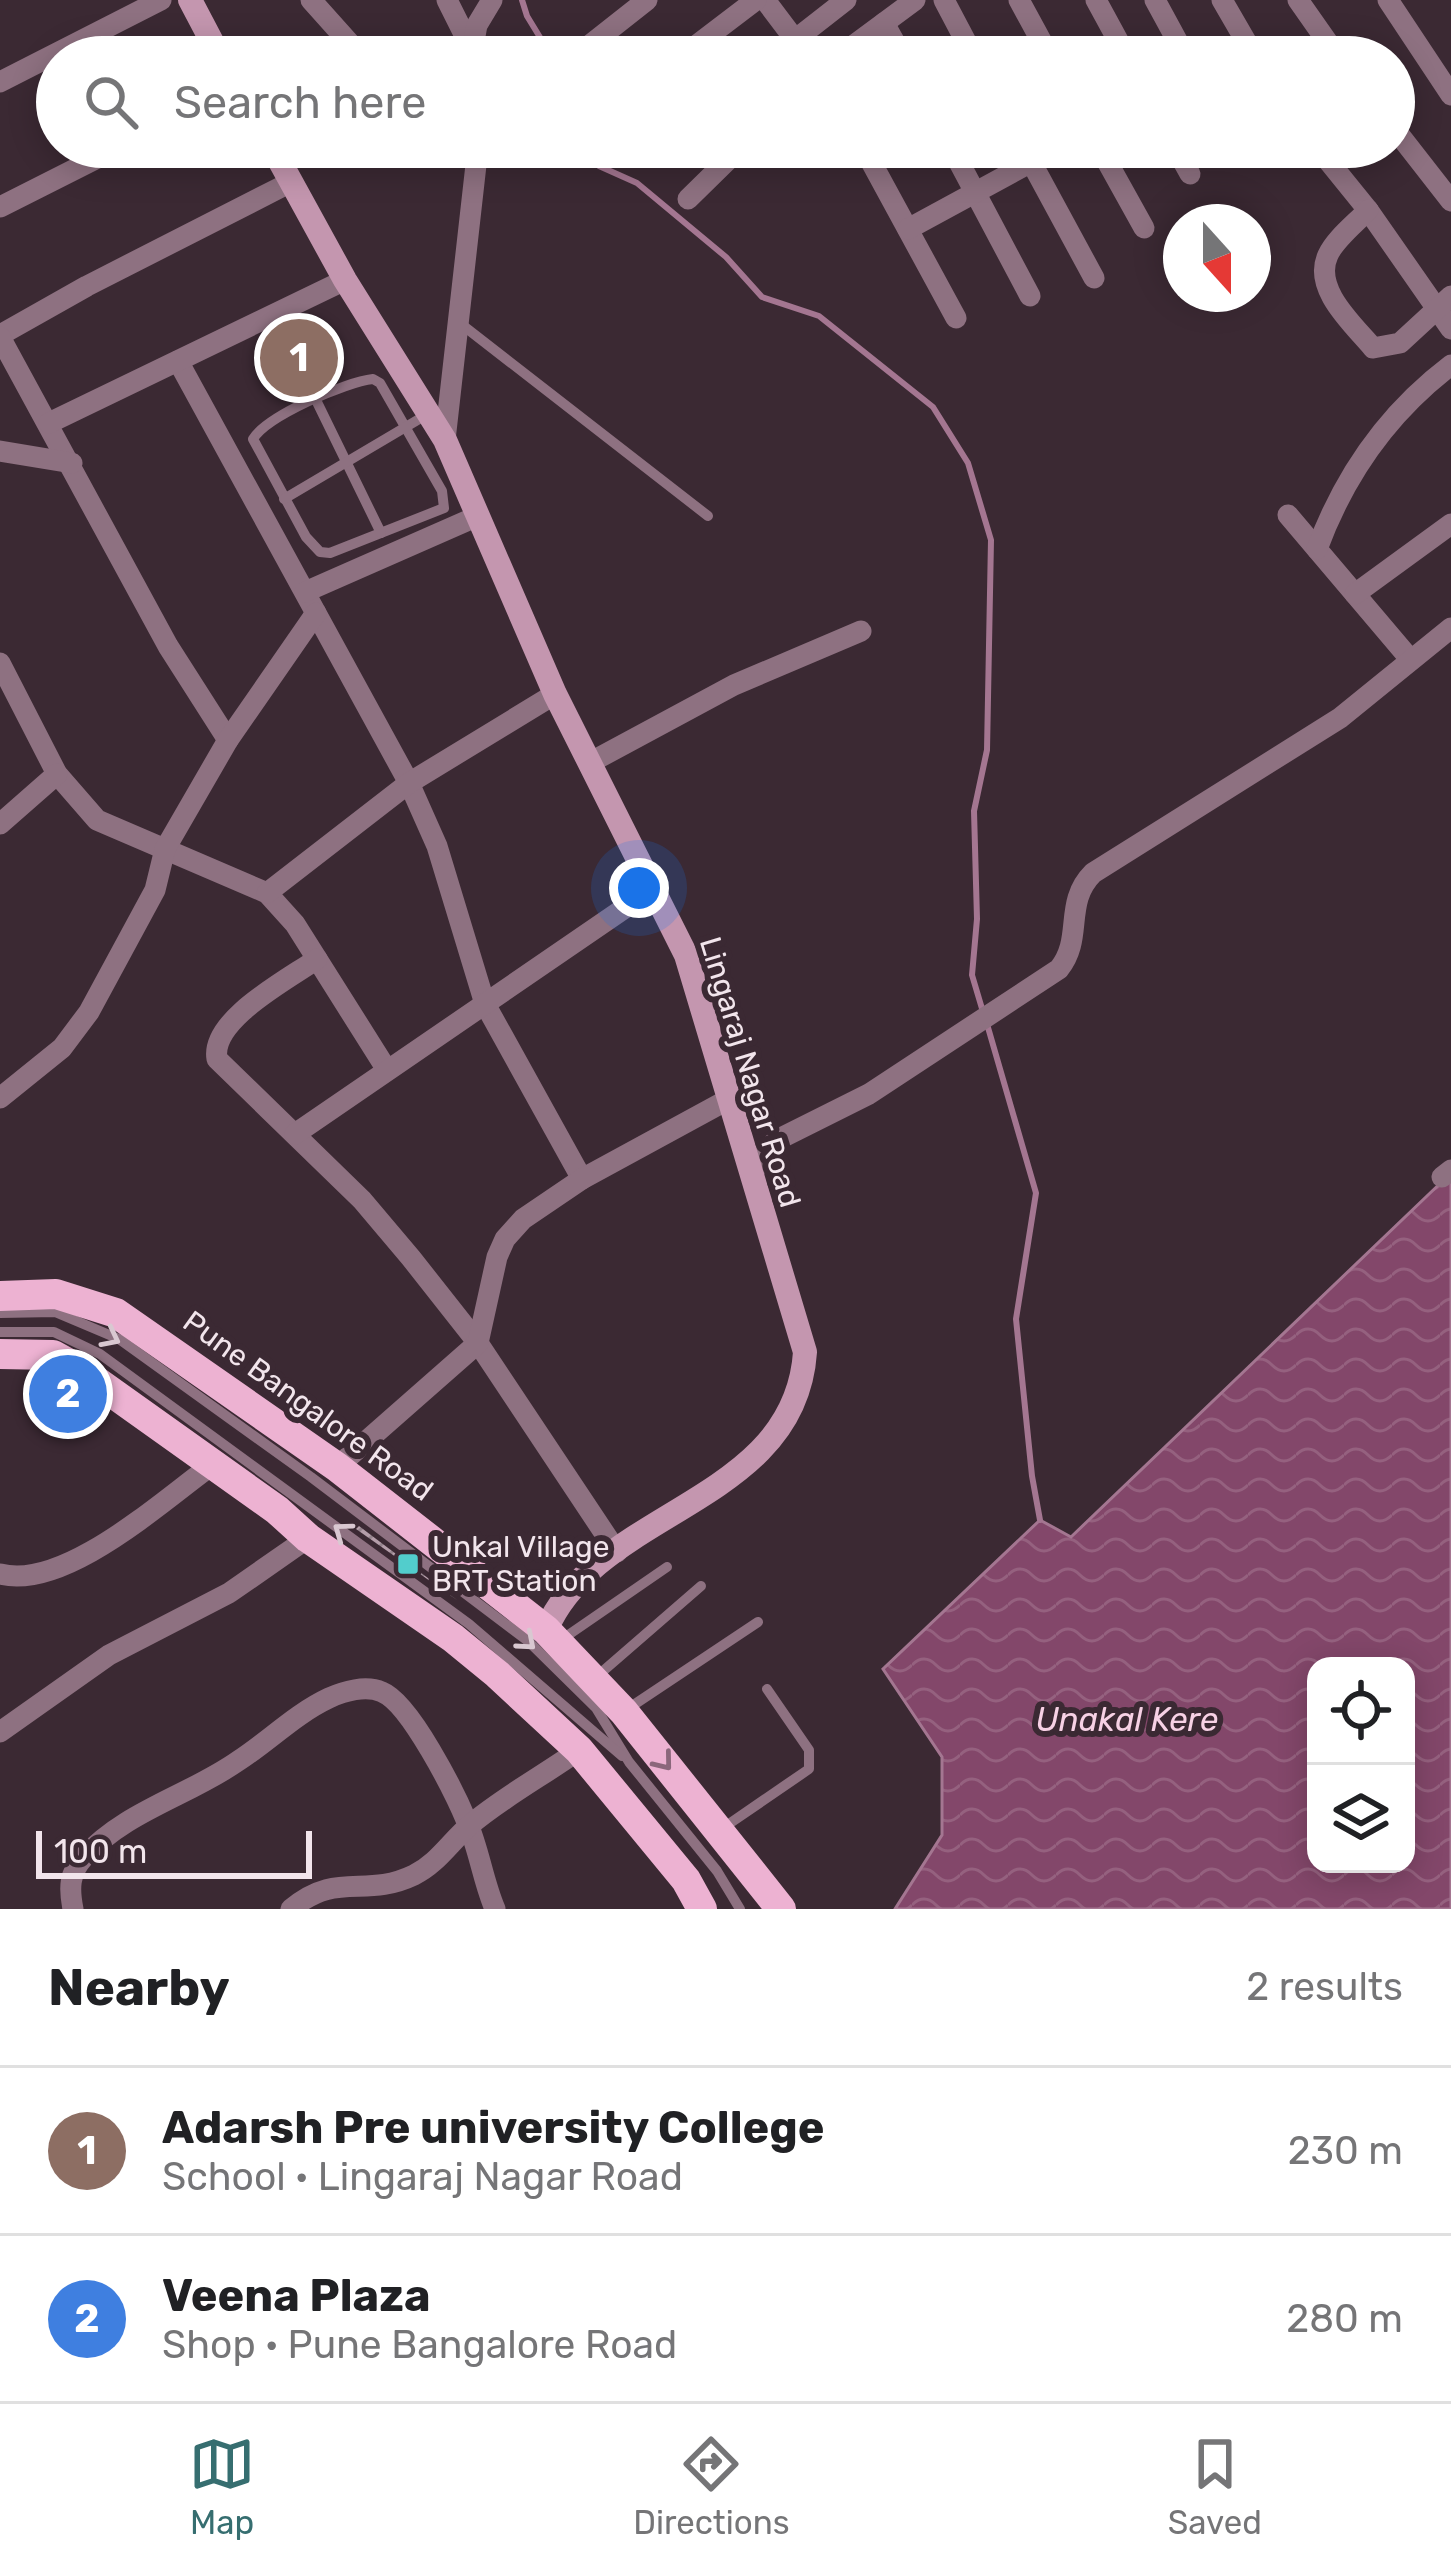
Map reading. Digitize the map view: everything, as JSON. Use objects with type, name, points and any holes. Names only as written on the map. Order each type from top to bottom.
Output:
[{"type":"main road","name":"Pune Bangalore Road","points":[[0,1296],[56,1294],[116,1312],[337,1467],[552,1636],[623,1712],[781,1909]]},
{"type":"main road","points":[[0,1354],[53,1355],[82,1371],[453,1638],[579,1750],[686,1880],[702,1909]]},
{"type":"street","points":[[90,36],[161,0]]},
{"type":"street","points":[[190,0],[209,36]]},
{"type":"street","points":[[311,0],[341,36]]},
{"type":"street","points":[[447,0],[463,36]]},
{"type":"street","points":[[475,36],[492,0]]},
{"type":"street","points":[[601,36],[647,0]]},
{"type":"street","points":[[710,36],[760,0],[792,36]]},
{"type":"street","points":[[813,36],[846,0]]},
{"type":"street","points":[[866,36],[915,0]]},
{"type":"street","points":[[944,0],[963,36]]},
{"type":"street","points":[[1019,0],[1039,36]]},
{"type":"street","points":[[1096,0],[1115,36]]},
{"type":"street","points":[[1155,0],[1175,36]]},
{"type":"street","points":[[1222,0],[1243,36]]},
{"type":"street","points":[[1298,0],[1323,36]]},
{"type":"street","points":[[1388,0],[1412,36]]},
{"type":"street","points":[[884,22],[892,36]]},
{"type":"street","points":[[1415,41],[1451,95]]},
{"type":"street","points":[[0,82],[36,64]]},
{"type":"street","points":[[1415,155],[1451,201]]},
{"type":"street","points":[[0,207],[77,168]]},
{"type":"street","name":"Lingaraj Nagar Road","points":[[283,168],[345,280],[445,440],[554,694],[654,888],[700,996],[805,1352],[803,1380],[792,1410],[773,1439],[740,1469],[568,1591],[552,1636]]},
{"type":"street","points":[[445,440],[476,168]]},
{"type":"street","points":[[688,199],[720,168]]},
{"type":"street","points":[[875,168],[956,317]]},
{"type":"street","points":[[962,168],[1030,296]]},
{"type":"street","points":[[908,229],[975,193],[1009,168]]},
{"type":"street","points":[[1034,168],[1094,278]]},
{"type":"street","points":[[1111,168],[1144,228]]},
{"type":"street","points":[[1187,168],[1190,174]]},
{"type":"street","points":[[1334,168],[1444,302],[1451,329]]},
{"type":"street","points":[[228,740],[168,646],[0,336],[291,182]]},
{"type":"street","points":[[1368,211],[1328,254],[1324,274],[1342,310],[1373,348],[1400,343],[1444,302]]},
{"type":"street","points":[[49,423],[345,280]]},
{"type":"street","points":[[178,361],[409,783],[437,847],[484,1004],[582,1179]]},
{"type":"street","points":[[1317,549],[1336,501],[1400,408],[1451,365]]},
{"type":"street","points":[[0,452],[72,463]]},
{"type":"street","points":[[1288,515],[1410,659]]},
{"type":"street","points":[[305,592],[478,516]]},
{"type":"street","points":[[1355,594],[1451,524]]},
{"type":"street","points":[[0,1098],[62,1048],[89,1012],[154,890],[165,849],[228,740],[316,613]]},
{"type":"street","points":[[752,1176],[762,1154],[777,1140],[869,1094],[1058,969],[1070,955],[1079,887],[1093,873],[1340,718],[1451,628]]},
{"type":"street","points":[[591,762],[734,685],[861,631]]},
{"type":"street","points":[[0,663],[57,774],[97,820],[267,893],[296,924],[387,1070]]},
{"type":"street","points":[[267,893],[409,783],[554,694]]},
{"type":"street","points":[[0,824],[57,774]]},
{"type":"street","points":[[295,1134],[654,888]]},
{"type":"street","points":[[316,959],[227,1024],[215,1051],[221,1067],[362,1201],[478,1342],[617,1552]]},
{"type":"street","points":[[337,1467],[478,1342],[491,1278],[505,1239],[537,1208],[729,1099]]},
{"type":"street","points":[[0,1574],[34,1575],[86,1553],[212,1465]]},
{"type":"street","points":[[0,1732],[109,1655],[229,1593],[308,1538]]},
{"type":"street","points":[[73,1909],[70,1879],[81,1860],[121,1824],[213,1778],[331,1697],[358,1689],[383,1692],[399,1705],[470,1826],[482,1879],[495,1909]]},
{"type":"street","points":[[291,1909],[326,1886],[378,1887],[411,1876],[434,1863],[470,1826],[579,1750]]},
{"type":"lane","points":[[458,322],[708,516]]},
{"type":"lane","points":[[373,379],[380,383],[446,501],[444,508],[329,553],[313,548],[253,439],[268,423],[316,400],[350,384],[373,379]]},
{"type":"lane","points":[[316,400],[381,533]]},
{"type":"lane","points":[[284,499],[429,413]]},
{"type":"lane","points":[[0,1313],[55,1312],[119,1339],[528,1641],[596,1708],[629,1762],[717,1871],[740,1909]]},
{"type":"lane","points":[[0,1332],[54,1332],[100,1354],[469,1624],[629,1762]]},
{"type":"lane","points":[[552,1636],[667,1567]]},
{"type":"lane","points":[[593,1678],[701,1586]]},
{"type":"lane","points":[[623,1712],[758,1622]]},
{"type":"lane","points":[[720,1830],[809,1768],[809,1750],[767,1689]]},
{"type":"water","name":"Unakal Kere","points":[[1451,1173],[1451,1909],[895,1909],[942,1835],[942,1757],[883,1669],[1040,1520],[1071,1537]]},
{"type":"building","points":[[359,1526],[457,1600],[356,1529]]},
{"type":"waterway","points":[[522,0],[539,36]]},
{"type":"waterway","points":[[603,168],[637,183],[726,257],[762,297],[819,316],[933,407],[968,463],[991,540],[987,750],[974,811],[977,919],[972,975],[983,1012]]},
{"type":"waterway","points":[[987,1024],[1036,1193],[1016,1319],[1040,1520]]},
{"type":"place","name":"Adarsh Pre university College","points":[[299,358]]},
{"type":"place","name":"Veena Plaza","points":[[68,1394]]},
{"type":"place","name":"Unkal Village BRT Station","points":[[408,1564]]}]
